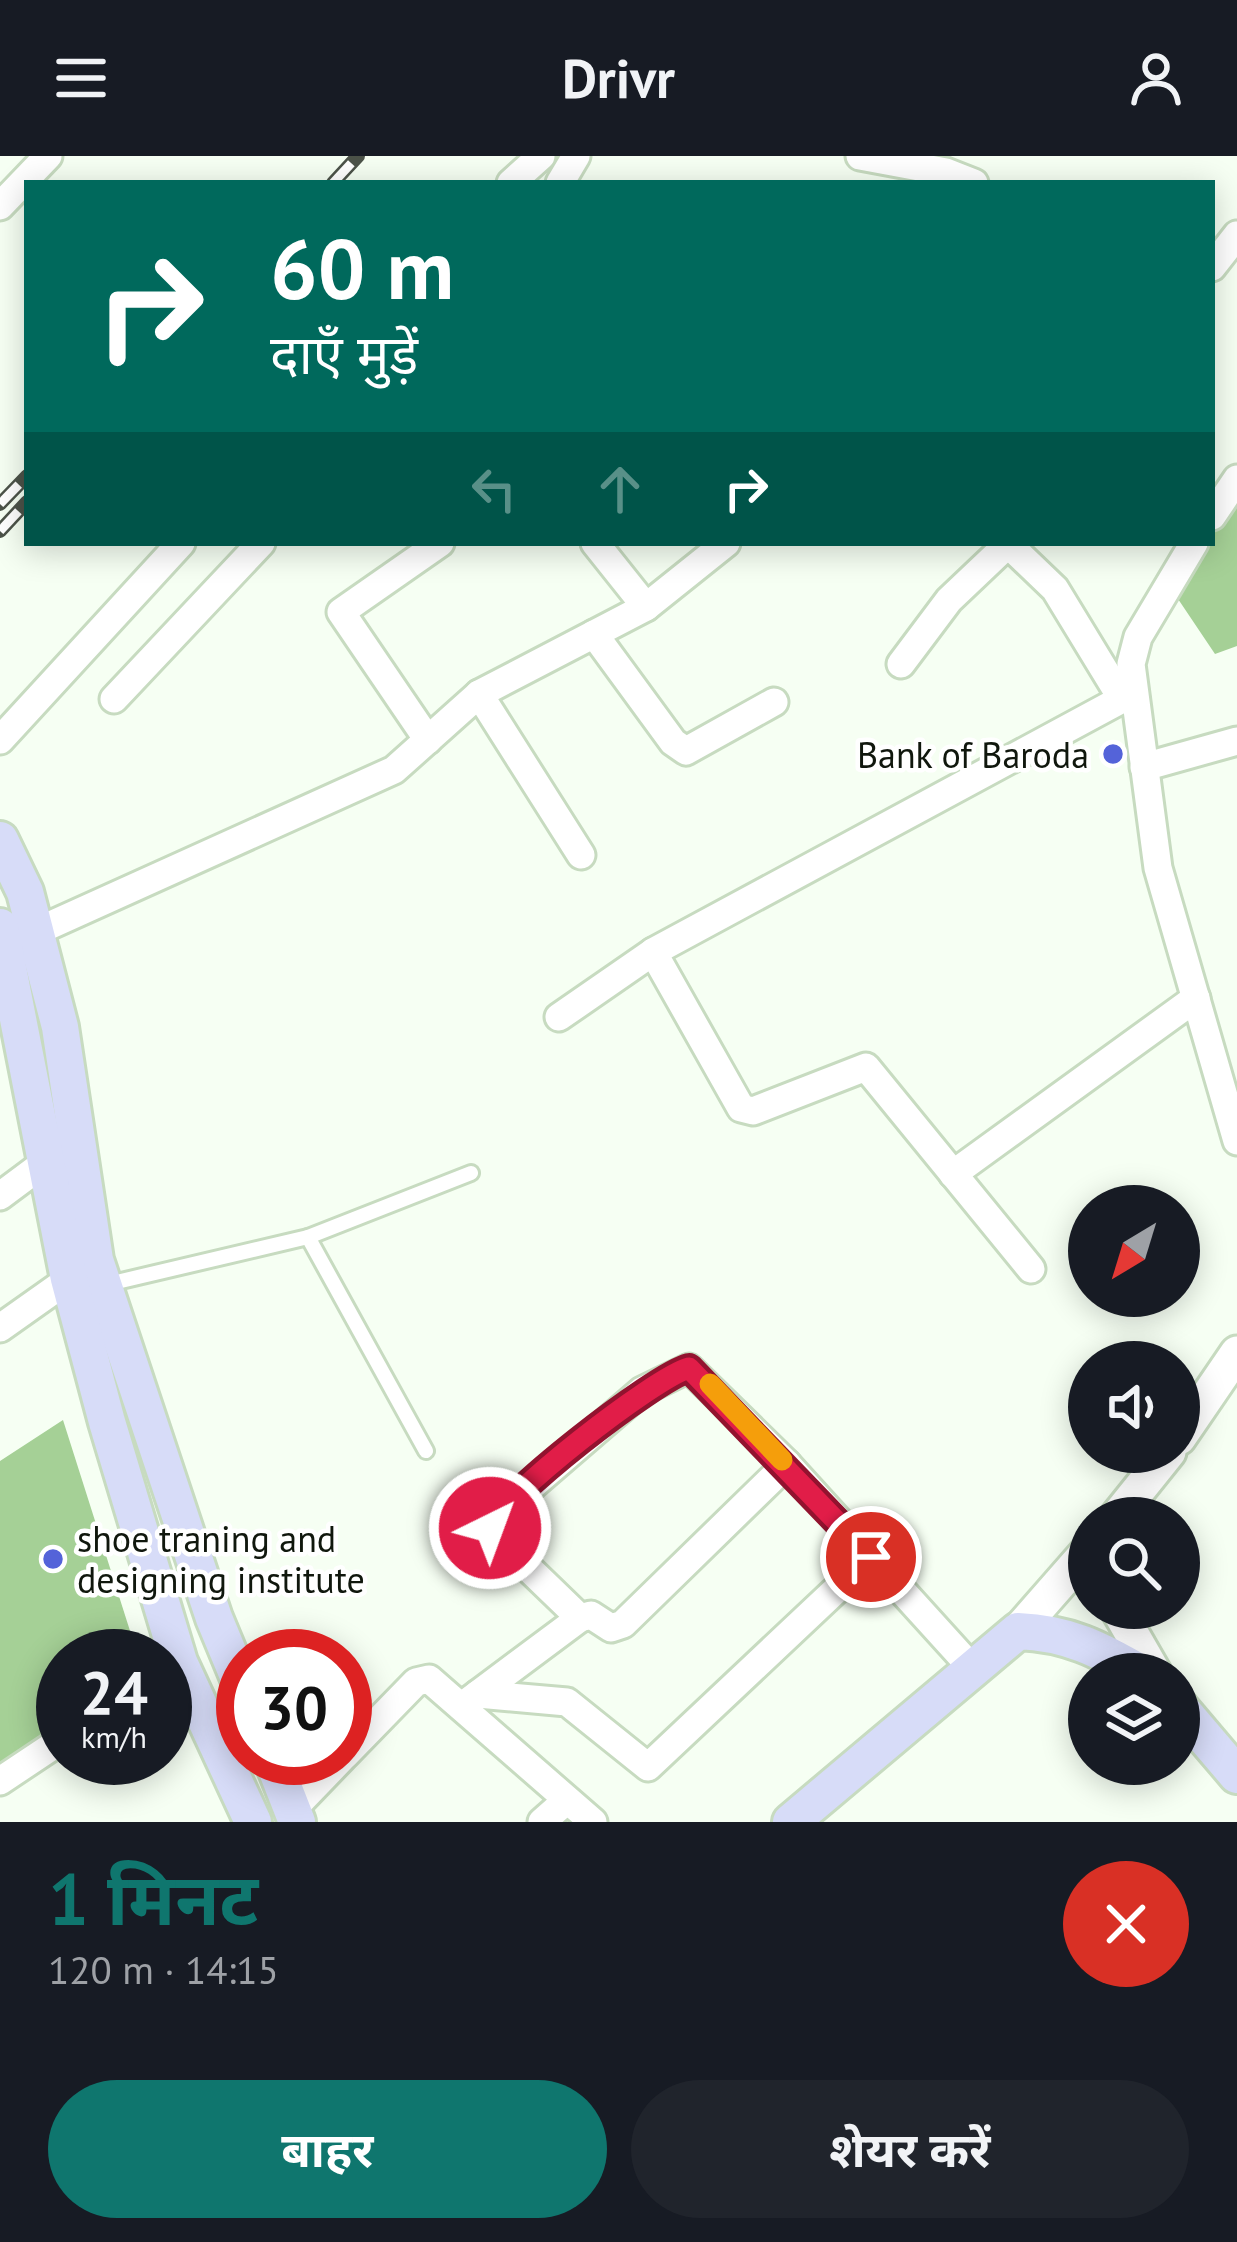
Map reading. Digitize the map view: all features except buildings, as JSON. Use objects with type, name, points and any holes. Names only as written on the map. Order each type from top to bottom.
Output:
[{"type":"main road","points":[[1,852],[25,892],[17,930],[26,1041],[44,1164],[219,1629]]},
{"type":"main road","points":[[17,930],[60,1027],[78,1138],[89,1275],[164,1629]]},
{"type":"main road","points":[[791,1822],[1018,1631],[1060,1632],[1106,1653]]},
{"type":"main road","points":[[192,1705],[253,1822]]},
{"type":"main road","points":[[1200,1732],[1237,1775]]},
{"type":"main road","points":[[283,1785],[295,1815]]},
{"type":"street","points":[[25,180],[48,156]]},
{"type":"street","points":[[514,180],[541,156]]},
{"type":"street","points":[[860,156],[966,180]]},
{"type":"street","points":[[0,206],[24,181]]},
{"type":"street","points":[[1215,263],[1237,236]]},
{"type":"street","points":[[1215,511],[1237,478]]},
{"type":"street","points":[[0,740],[179,546]]},
{"type":"street","points":[[114,699],[258,546]]},
{"type":"street","points":[[428,740],[341,612],[436,546]]},
{"type":"street","points":[[598,546],[646,607]]},
{"type":"street","points":[[17,930],[394,770],[478,694],[646,607],[722,546]]},
{"type":"street","points":[[901,664],[949,600],[1005,546]]},
{"type":"street","points":[[1011,546],[1055,589],[1129,699]]},
{"type":"street","points":[[1192,546],[1138,637],[1129,699],[1158,868],[1237,1141]]},
{"type":"street","points":[[594,634],[686,751],[774,702]]},
{"type":"street","points":[[478,694],[581,855]]},
{"type":"street","points":[[559,1017],[652,952],[1129,699]]},
{"type":"street","points":[[1144,766],[1237,742]]},
{"type":"street","points":[[652,952],[740,1108],[753,1111],[866,1067],[1030,1269]]},
{"type":"street","points":[[953,1174],[1196,998]]},
{"type":"street","points":[[0,1196],[78,1138]]},
{"type":"street","points":[[0,1328],[89,1275]]},
{"type":"street","points":[[1200,1407],[1237,1353]]},
{"type":"street","points":[[580,1618],[494,1535],[490,1522],[642,1391],[682,1369],[694,1369],[972,1668]]},
{"type":"street","points":[[470,1700],[580,1618],[591,1615],[611,1628],[622,1624],[787,1464]]},
{"type":"street","points":[[1133,1497],[1152,1473]]},
{"type":"street","points":[[470,1700],[567,1702],[648,1767],[871,1557]]},
{"type":"street","points":[[1018,1631],[1068,1574]]},
{"type":"street","points":[[372,1728],[419,1680],[435,1683],[470,1700],[593,1822]]},
{"type":"street","points":[[0,1781],[36,1757]]},
{"type":"street","points":[[295,1815],[320,1785]]},
{"type":"street","points":[[542,1822],[567,1800]]},
{"type":"lane","points":[[89,1275],[308,1237],[471,1173]]},
{"type":"lane","points":[[308,1237],[426,1451]]},
{"type":"railway","points":[[336,180],[358,156]]},
{"type":"railway","points":[[0,504],[24,479]]},
{"type":"railway","points":[[0,531],[24,505]]},
{"type":"slow traffic","points":[[710,1384],[782,1460]]},
{"type":"place","name":"Bank of Baroda","points":[[1113,754]]},
{"type":"place","name":"shoe traning and designing institute","points":[[53,1559]]},
{"type":"route","points":[[490,1528],[490,1522],[516,1496],[642,1391],[689,1368],[787,1464],[871,1557]]}]
